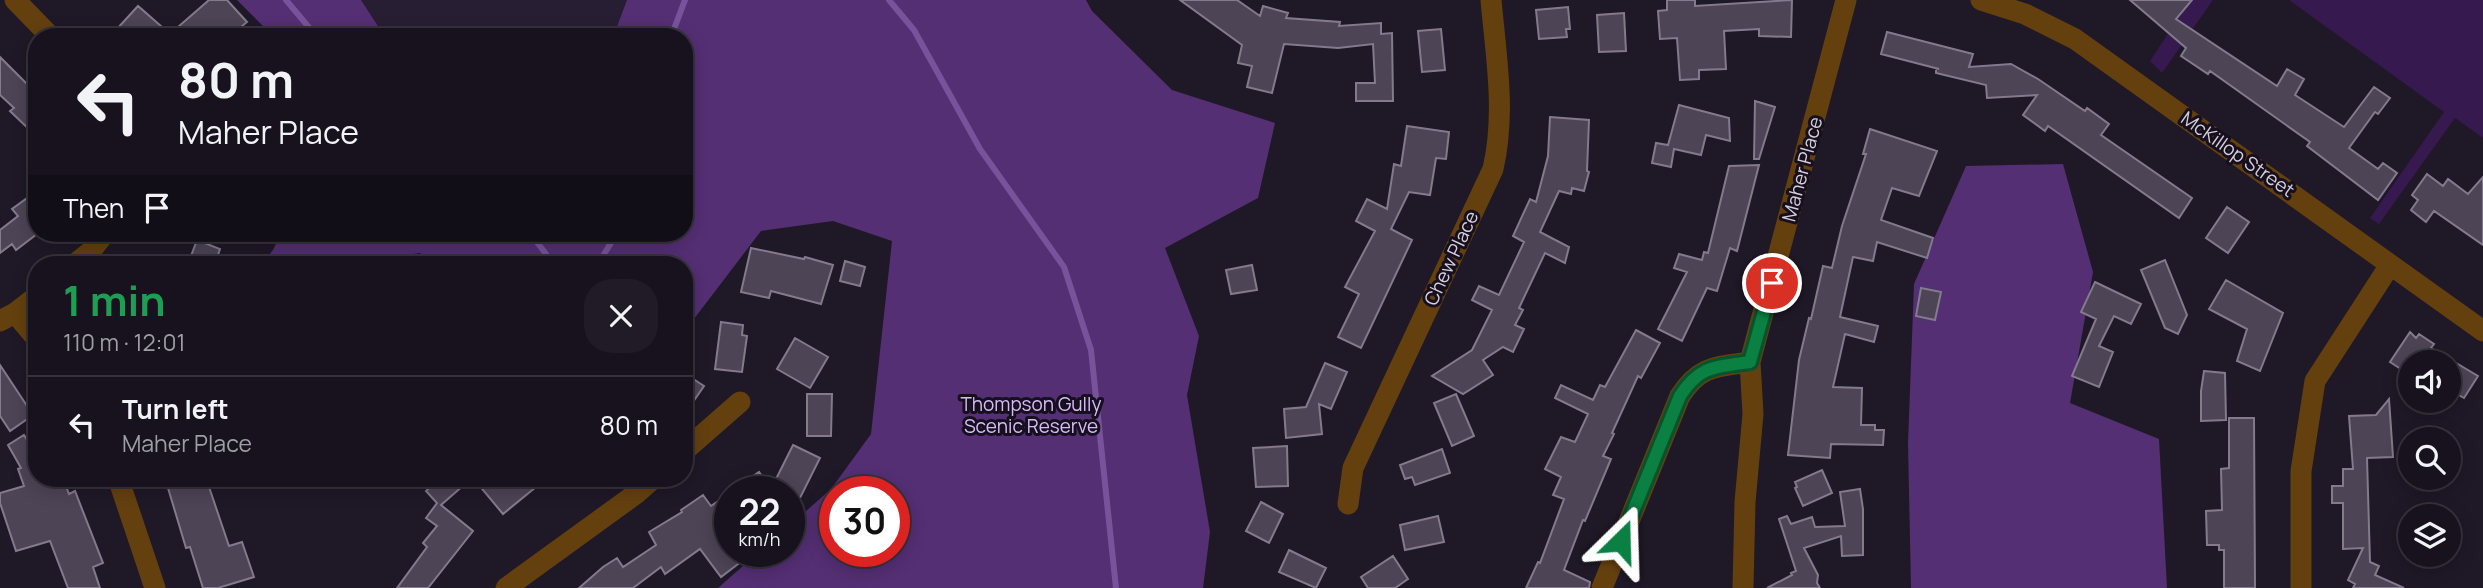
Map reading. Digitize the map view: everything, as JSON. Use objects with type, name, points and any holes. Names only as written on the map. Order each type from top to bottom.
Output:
[{"type":"street","points":[[15,0],[42,28]]},
{"type":"street","name":"Chew Place","points":[[1348,504],[1353,468],[1493,169],[1499,146],[1501,111],[1491,0]]},
{"type":"street","name":"Maher Place","points":[[1743,588],[1745,502],[1753,414],[1750,362],[1846,0]]},
{"type":"street","name":"McKillop Street","points":[[1980,0],[2025,14],[2075,39],[2483,331]]},
{"type":"street","points":[[85,256],[98,242]]},
{"type":"street","points":[[2301,588],[2301,471],[2315,381],[2390,265]]},
{"type":"street","points":[[28,303],[8,317],[28,332]]},
{"type":"street","points":[[1602,588],[1680,396],[1692,378],[1721,366],[1750,362]]},
{"type":"street","points":[[693,443],[740,402]]},
{"type":"street","points":[[121,487],[155,588]]},
{"type":"street","points":[[506,588],[644,487]]},
{"type":"shaded area","points":[[361,0],[627,0],[616,28],[379,28]]},
{"type":"shaded area","points":[[2190,0],[2213,0],[2162,73],[2150,61]]},
{"type":"shaded area","points":[[2289,0],[2483,0],[2483,138],[2455,118],[2379,224],[2370,218],[2444,112]]},
{"type":"green space","points":[[237,0],[361,0],[379,28],[265,28]]},
{"type":"green space","name":"Thompson Gully Scenic Reserve","points":[[627,0],[1086,0],[1092,11],[1172,90],[1275,123],[1258,198],[1165,248],[1199,336],[1187,395],[1210,532],[1203,588],[718,588],[742,567],[805,567],[805,512],[819,500],[819,567],[910,567],[910,476],[840,476],[871,434],[892,241],[833,221],[761,231],[693,320],[693,256],[423,256],[420,253],[401,256],[268,256],[277,242],[693,242],[693,28],[616,28]]},
{"type":"green space","points":[[2063,164],[2093,272],[2070,403],[2159,439],[2167,588],[1911,588],[1908,443],[1914,284],[1966,166]]},
{"type":"building","points":[[209,0],[227,0],[247,22],[240,28],[177,28]]},
{"type":"building","points":[[1180,0],[1237,0],[1260,16],[1263,6],[1288,13],[1286,18],[1340,22],[1339,26],[1381,23],[1381,34],[1392,33],[1393,101],[1356,101],[1356,83],[1375,83],[1373,44],[1338,48],[1284,44],[1272,93],[1247,87],[1252,66],[1238,63],[1242,45]]},
{"type":"building","points":[[1667,0],[1695,0],[1695,6],[1792,0],[1791,37],[1759,36],[1759,29],[1724,31],[1726,69],[1699,70],[1699,79],[1680,80],[1677,38],[1660,39],[1658,11],[1667,10]]},
{"type":"building","points":[[2130,0],[2192,0],[2176,19],[2277,86],[2287,69],[2304,79],[2295,95],[2344,127],[2374,87],[2390,98],[2378,114],[2375,112],[2349,148],[2378,169],[2383,163],[2397,173],[2378,200],[2307,146],[2310,142],[2210,71],[2208,74],[2181,56],[2186,48]]},
{"type":"building","points":[[138,6],[163,28],[118,28]]},
{"type":"building","points":[[1568,7],[1570,29],[1566,29],[1567,37],[1539,39],[1536,10]]},
{"type":"building","points":[[1624,13],[1626,51],[1599,52],[1597,15]]},
{"type":"building","points":[[1441,29],[1445,70],[1422,72],[1418,31]]},
{"type":"building","points":[[1887,32],[1973,54],[1969,67],[2011,64],[2085,111],[2087,108],[2109,124],[2101,135],[2192,198],[2179,218],[2048,126],[2045,131],[2023,115],[2037,95],[1987,98],[1986,85],[1936,73],[1936,69],[1939,69],[1881,54]]},
{"type":"building","points":[[0,57],[28,85],[28,128],[10,111],[14,108],[0,95]]},
{"type":"building","points":[[1755,101],[1775,107],[1759,159],[1754,159]]},
{"type":"building","points":[[1679,105],[1729,118],[1730,141],[1706,135],[1701,155],[1674,149],[1671,167],[1652,163],[1656,143],[1668,145]]},
{"type":"building","points":[[1550,117],[1589,120],[1589,172],[1584,191],[1572,188],[1571,194],[1559,191],[1540,232],[1569,247],[1565,263],[1545,253],[1519,308],[1523,310],[1515,325],[1524,329],[1513,352],[1503,347],[1483,360],[1493,375],[1463,394],[1432,376],[1472,350],[1492,310],[1472,300],[1479,286],[1499,295],[1524,242],[1513,236],[1530,199],[1536,202],[1548,156]]},
{"type":"building","points":[[1407,126],[1449,132],[1446,159],[1436,158],[1430,195],[1409,192],[1391,229],[1412,240],[1361,348],[1338,337],[1359,294],[1345,287],[1375,231],[1356,221],[1367,199],[1387,209],[1394,164],[1401,166]]},
{"type":"building","points":[[1870,129],[1937,151],[1919,196],[1892,188],[1881,220],[1933,238],[1927,258],[1877,242],[1873,261],[1853,257],[1840,317],[1878,326],[1874,342],[1845,334],[1833,387],[1862,388],[1861,425],[1875,425],[1875,430],[1884,430],[1883,445],[1831,444],[1830,458],[1788,455],[1799,360],[1809,318],[1811,319],[1823,266],[1832,268],[1842,226],[1866,154],[1863,154]]},
{"type":"building","points":[[1759,165],[1737,251],[1730,248],[1717,291],[1707,288],[1682,341],[1658,329],[1687,272],[1674,268],[1679,254],[1702,260],[1704,252],[1708,253],[1729,166]]},
{"type":"building","points":[[2427,174],[2443,186],[2448,179],[2468,194],[2483,177],[2483,245],[2434,211],[2426,222],[2411,210],[2418,200],[2412,195]]},
{"type":"building","points":[[28,197],[28,241],[16,250],[12,244],[0,253],[0,230],[18,216],[12,209]]},
{"type":"building","points":[[2227,207],[2249,222],[2228,253],[2206,238]]},
{"type":"building","points":[[196,242],[220,249],[218,256],[191,256]]},
{"type":"building","points":[[751,248],[804,259],[805,257],[833,265],[821,304],[771,291],[769,298],[741,292]]},
{"type":"building","points":[[2165,260],[2187,315],[2178,334],[2165,328],[2141,270]]},
{"type":"building","points":[[845,261],[865,267],[860,286],[840,281]]},
{"type":"building","points":[[1252,265],[1257,290],[1231,294],[1226,270]]},
{"type":"building","points":[[2226,280],[2283,313],[2260,371],[2237,361],[2247,329],[2209,309]]},
{"type":"building","points":[[2095,282],[2141,304],[2131,324],[2114,316],[2099,346],[2113,352],[2099,387],[2072,376],[2096,319],[2081,312]]},
{"type":"building","points":[[1921,288],[1941,292],[1935,320],[1916,316]]},
{"type":"building","points":[[721,322],[743,325],[742,335],[747,336],[742,372],[715,369]]},
{"type":"building","points":[[1636,330],[1660,343],[1641,378],[1638,376],[1612,433],[1614,434],[1603,456],[1611,459],[1564,570],[1590,582],[1589,588],[1526,588],[1538,562],[1540,563],[1564,499],[1553,495],[1561,477],[1545,469],[1561,437],[1575,442],[1588,414],[1555,398],[1561,385],[1593,400],[1600,385],[1605,387]]},
{"type":"building","points":[[2410,332],[2416,338],[2419,334],[2434,344],[2431,348],[2434,350],[2398,350]]},
{"type":"building","points":[[795,338],[828,357],[810,388],[777,369]]},
{"type":"building","points":[[2398,350],[2398,367],[2390,362]]},
{"type":"building","points":[[1325,363],[1347,372],[1331,409],[1319,404],[1322,434],[1286,438],[1284,409],[1306,407]]},
{"type":"building","points":[[0,365],[28,407],[28,418],[10,431],[0,416]]},
{"type":"building","points":[[2461,366],[2478,376],[2464,398],[2461,396]]},
{"type":"building","points":[[2204,371],[2225,373],[2226,420],[2201,421]]},
{"type":"building","points":[[693,379],[704,386],[693,402]]},
{"type":"building","points":[[807,394],[832,394],[831,436],[807,436]]},
{"type":"building","points":[[1456,394],[1474,436],[1452,446],[1434,403]]},
{"type":"building","points":[[2389,399],[2393,457],[2367,458],[2370,562],[2379,566],[2375,575],[2404,588],[2353,588],[2355,584],[2348,580],[2363,548],[2343,549],[2343,503],[2332,503],[2332,486],[2343,486],[2343,469],[2353,469],[2349,416],[2376,415]]},
{"type":"building","points":[[2229,418],[2254,418],[2255,588],[2224,588],[2224,550],[2219,550],[2219,545],[2207,545],[2206,511],[2222,510],[2221,469],[2229,468]]},
{"type":"building","points":[[24,435],[28,441],[28,487],[66,487],[69,494],[75,491],[103,563],[93,567],[100,588],[68,588],[50,541],[16,551],[0,503],[0,493],[24,486],[18,469],[21,468],[8,445]]},
{"type":"building","points":[[793,445],[820,458],[805,488],[805,476],[778,476]]},
{"type":"building","points":[[1287,446],[1288,486],[1256,487],[1253,448]]},
{"type":"building","points":[[1442,449],[1450,473],[1415,485],[1412,477],[1405,479],[1400,465]]},
{"type":"building","points":[[1822,470],[1832,493],[1803,506],[1795,482]]},
{"type":"building","points":[[168,487],[209,487],[229,546],[242,542],[254,577],[218,588],[203,588],[190,547],[186,548]]},
{"type":"building","points":[[430,487],[462,487],[441,505],[473,531],[428,588],[397,588],[427,547],[423,543],[437,526],[426,518],[437,503],[426,491]]},
{"type":"building","points":[[480,487],[536,487],[503,514]]},
{"type":"building","points":[[1860,489],[1863,555],[1842,556],[1841,536],[1804,548],[1818,575],[1817,583],[1820,588],[1767,588],[1796,571],[1779,519],[1787,516],[1791,524],[1812,517],[1815,527],[1845,526],[1840,492]]},
{"type":"building","points":[[703,495],[711,506],[714,504],[714,567],[734,567],[721,577],[700,549],[665,574],[661,567],[633,588],[579,588],[617,558],[623,567],[656,545],[649,532],[682,512],[681,510]]},
{"type":"building","points":[[1261,502],[1283,514],[1269,543],[1246,531]]},
{"type":"building","points":[[1438,516],[1444,542],[1405,550],[1400,525]]},
{"type":"building","points":[[1289,550],[1326,568],[1316,588],[1279,572]]},
{"type":"building","points":[[1393,556],[1408,579],[1395,588],[1368,588],[1361,577]]},
{"type":"waterway","points":[[286,0],[309,28]]},
{"type":"waterway","points":[[674,28],[685,0]]},
{"type":"waterway","points":[[889,0],[914,30],[980,149],[1064,267],[1091,350],[1116,588]]},
{"type":"waterway","points":[[537,242],[546,256]]},
{"type":"waterway","points":[[603,256],[611,242]]},
{"type":"route","points":[[1621,541],[1680,396],[1692,378],[1705,371],[1750,362],[1772,283]]}]
